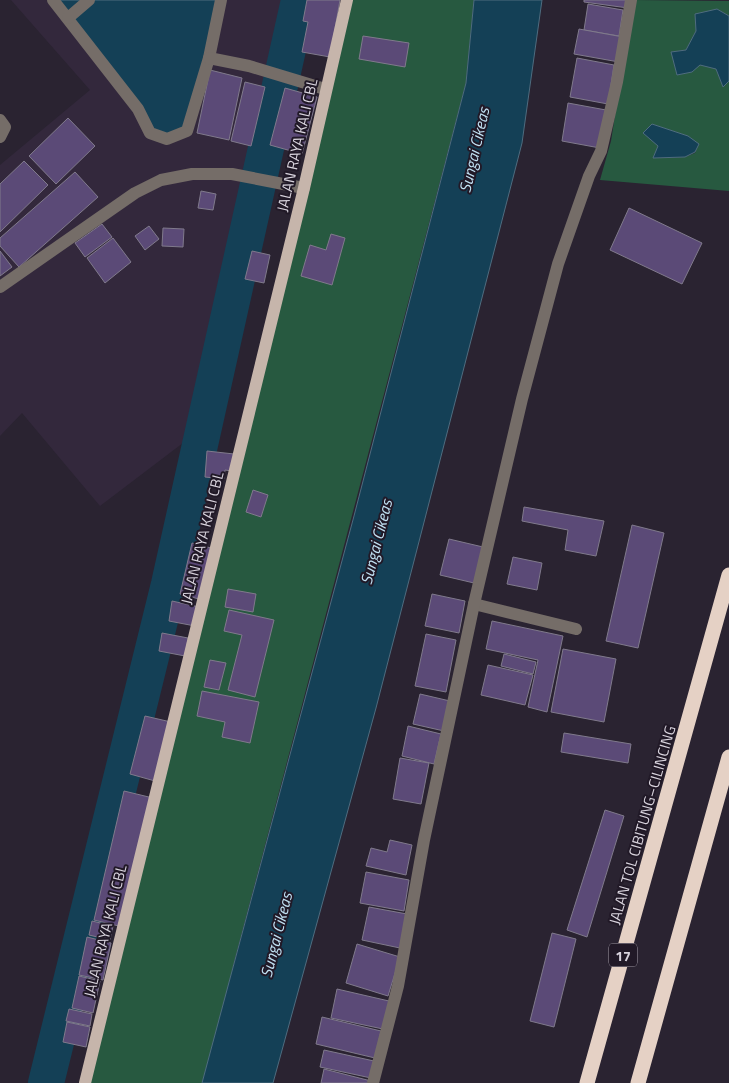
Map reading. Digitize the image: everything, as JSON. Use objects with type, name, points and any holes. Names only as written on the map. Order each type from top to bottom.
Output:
[{"type":"highway","name":"JALAN TOL CIBITUNG–CILINCING","points":[[587,1083],[729,575]]},
{"type":"highway","points":[[638,1083],[729,757]]},
{"type":"main road","name":"JALAN RAYA KALI CBL","points":[[85,1083],[304,188],[347,0]]},
{"type":"street","points":[[53,0],[138,109],[150,133],[167,139],[187,131],[209,58],[221,0]]},
{"type":"street","points":[[68,18],[88,0]]},
{"type":"street","points":[[373,1083],[398,986],[424,840],[474,604],[522,399],[558,264],[589,176],[601,150],[617,82],[630,0]]},
{"type":"street","points":[[209,58],[248,66],[326,89]]},
{"type":"street","points":[[0,120],[5,127],[0,137]]},
{"type":"street","points":[[0,287],[135,193],[160,180],[192,174],[232,174],[304,188]]},
{"type":"street","points":[[474,604],[576,629]]},
{"type":"shaded area","points":[[11,0],[299,0],[204,427],[100,506],[22,413],[0,436],[0,165],[90,90]]},
{"type":"green space","points":[[344,0],[474,0],[466,83],[235,959],[205,1083],[84,1083]]},
{"type":"green space","points":[[633,0],[729,1],[729,16],[717,9],[696,31],[686,50],[671,52],[716,69],[723,87],[729,81],[729,191],[600,180],[611,141]],"holes":[[[698,144],[695,153],[685,157],[654,158],[658,146]]]},
{"type":"water","points":[[53,0],[222,0],[187,131],[167,139],[150,133]]},
{"type":"water","name":"Sungai Cikeas","points":[[474,0],[542,0],[522,143],[376,708],[273,1083],[202,1083],[354,516],[466,83]]},
{"type":"water","points":[[717,9],[729,16],[729,81],[723,87],[716,69],[700,65],[692,72],[677,75],[671,52],[686,50],[696,31],[695,14]]},
{"type":"water","points":[[652,124],[688,136],[699,144],[695,152],[685,157],[653,158],[658,146],[643,133]]},
{"type":"building","points":[[307,0],[340,0],[330,57],[302,52],[308,22],[303,21]]},
{"type":"building","points":[[584,0],[629,0],[628,8],[584,2]]},
{"type":"building","points":[[588,4],[623,10],[619,36],[584,30]]},
{"type":"building","points":[[579,29],[623,37],[619,62],[574,54]]},
{"type":"building","points":[[363,36],[409,43],[405,67],[359,59]]},
{"type":"building","points":[[577,58],[614,65],[608,104],[570,97]]},
{"type":"building","points":[[210,70],[242,78],[229,140],[197,133]]},
{"type":"building","points":[[245,82],[265,87],[251,146],[231,141]]},
{"type":"building","points":[[285,88],[317,97],[302,154],[270,145]]},
{"type":"building","points":[[568,103],[606,110],[600,148],[562,141]]},
{"type":"building","points":[[68,118],[95,146],[56,184],[29,156]]},
{"type":"building","points":[[24,161],[48,185],[0,232],[0,184]]},
{"type":"building","points":[[75,172],[98,197],[19,267],[0,246],[0,238]]},
{"type":"building","points":[[201,191],[216,194],[213,210],[198,208]]},
{"type":"building","points":[[629,208],[702,243],[682,284],[610,250]]},
{"type":"building","points":[[102,224],[112,237],[85,257],[75,243]]},
{"type":"building","points":[[149,226],[159,239],[145,250],[135,236]]},
{"type":"building","points":[[163,228],[184,229],[183,247],[162,246]]},
{"type":"building","points":[[331,234],[345,238],[332,285],[301,276],[310,245],[326,250]]},
{"type":"building","points":[[113,238],[131,262],[105,283],[87,258]]},
{"type":"building","points":[[0,251],[12,267],[0,276]]},
{"type":"building","points":[[252,251],[270,255],[264,283],[245,279]]},
{"type":"building","points":[[207,451],[234,454],[232,471],[225,470],[224,479],[205,477]]},
{"type":"building","points":[[253,490],[268,495],[261,517],[246,512]]},
{"type":"building","points":[[524,507],[604,521],[596,556],[565,550],[568,530],[522,521]]},
{"type":"building","points":[[632,525],[664,533],[638,648],[606,641]]},
{"type":"building","points":[[449,539],[483,547],[474,583],[440,575]]},
{"type":"building","points":[[192,543],[211,548],[199,599],[180,594]]},
{"type":"building","points":[[513,557],[542,563],[537,590],[507,584]]},
{"type":"building","points":[[228,589],[256,594],[253,612],[225,607]]},
{"type":"building","points":[[432,594],[465,601],[459,633],[425,626]]},
{"type":"building","points":[[172,601],[199,607],[195,626],[169,621]]},
{"type":"building","points":[[229,610],[274,620],[255,697],[228,690],[242,635],[224,631]]},
{"type":"building","points":[[492,621],[563,636],[547,712],[528,707],[538,660],[486,649]]},
{"type":"building","points":[[162,633],[188,638],[185,656],[159,651]]},
{"type":"building","points":[[426,634],[456,640],[446,692],[415,686]]},
{"type":"building","points":[[563,649],[616,659],[604,722],[551,712]]},
{"type":"building","points":[[504,654],[536,662],[533,674],[501,666]]},
{"type":"building","points":[[210,660],[226,663],[219,690],[204,687]]},
{"type":"building","points":[[488,665],[533,675],[525,705],[481,695]]},
{"type":"building","points":[[202,691],[259,702],[250,743],[222,737],[225,722],[197,716]]},
{"type":"building","points":[[420,694],[450,701],[444,731],[413,724]]},
{"type":"building","points":[[145,716],[171,722],[155,781],[130,774]]},
{"type":"building","points":[[408,726],[441,734],[434,764],[402,756]]},
{"type":"building","points":[[564,733],[631,744],[628,763],[561,752]]},
{"type":"building","points":[[400,758],[429,763],[421,804],[393,799]]},
{"type":"building","points":[[124,791],[153,798],[123,927],[94,920]]},
{"type":"building","points":[[605,810],[624,816],[587,937],[567,930]]},
{"type":"building","points":[[390,840],[412,845],[406,875],[366,866],[371,848],[387,852]]},
{"type":"building","points":[[366,872],[409,880],[404,911],[360,903]]},
{"type":"building","points":[[369,907],[407,914],[400,948],[362,940]]},
{"type":"building","points":[[92,921],[113,926],[110,940],[89,935]]},
{"type":"building","points":[[552,933],[576,939],[554,1027],[530,1021]]},
{"type":"building","points":[[87,937],[111,943],[103,980],[79,975]]},
{"type":"building","points":[[357,944],[400,957],[388,996],[346,983]]},
{"type":"building","points":[[79,976],[100,981],[93,1013],[72,1008]]},
{"type":"building","points":[[337,989],[389,1001],[383,1029],[331,1018]]},
{"type":"building","points":[[69,1009],[92,1014],[90,1026],[66,1021]]},
{"type":"building","points":[[322,1017],[381,1031],[375,1058],[316,1044]]},
{"type":"building","points":[[67,1022],[90,1027],[86,1047],[63,1042]]},
{"type":"building","points":[[324,1050],[374,1061],[371,1078],[320,1067]]},
{"type":"building","points":[[324,1069],[371,1081],[370,1083],[321,1083]]},
{"type":"waterway","points":[[46,1083],[169,584],[299,0]]}]
